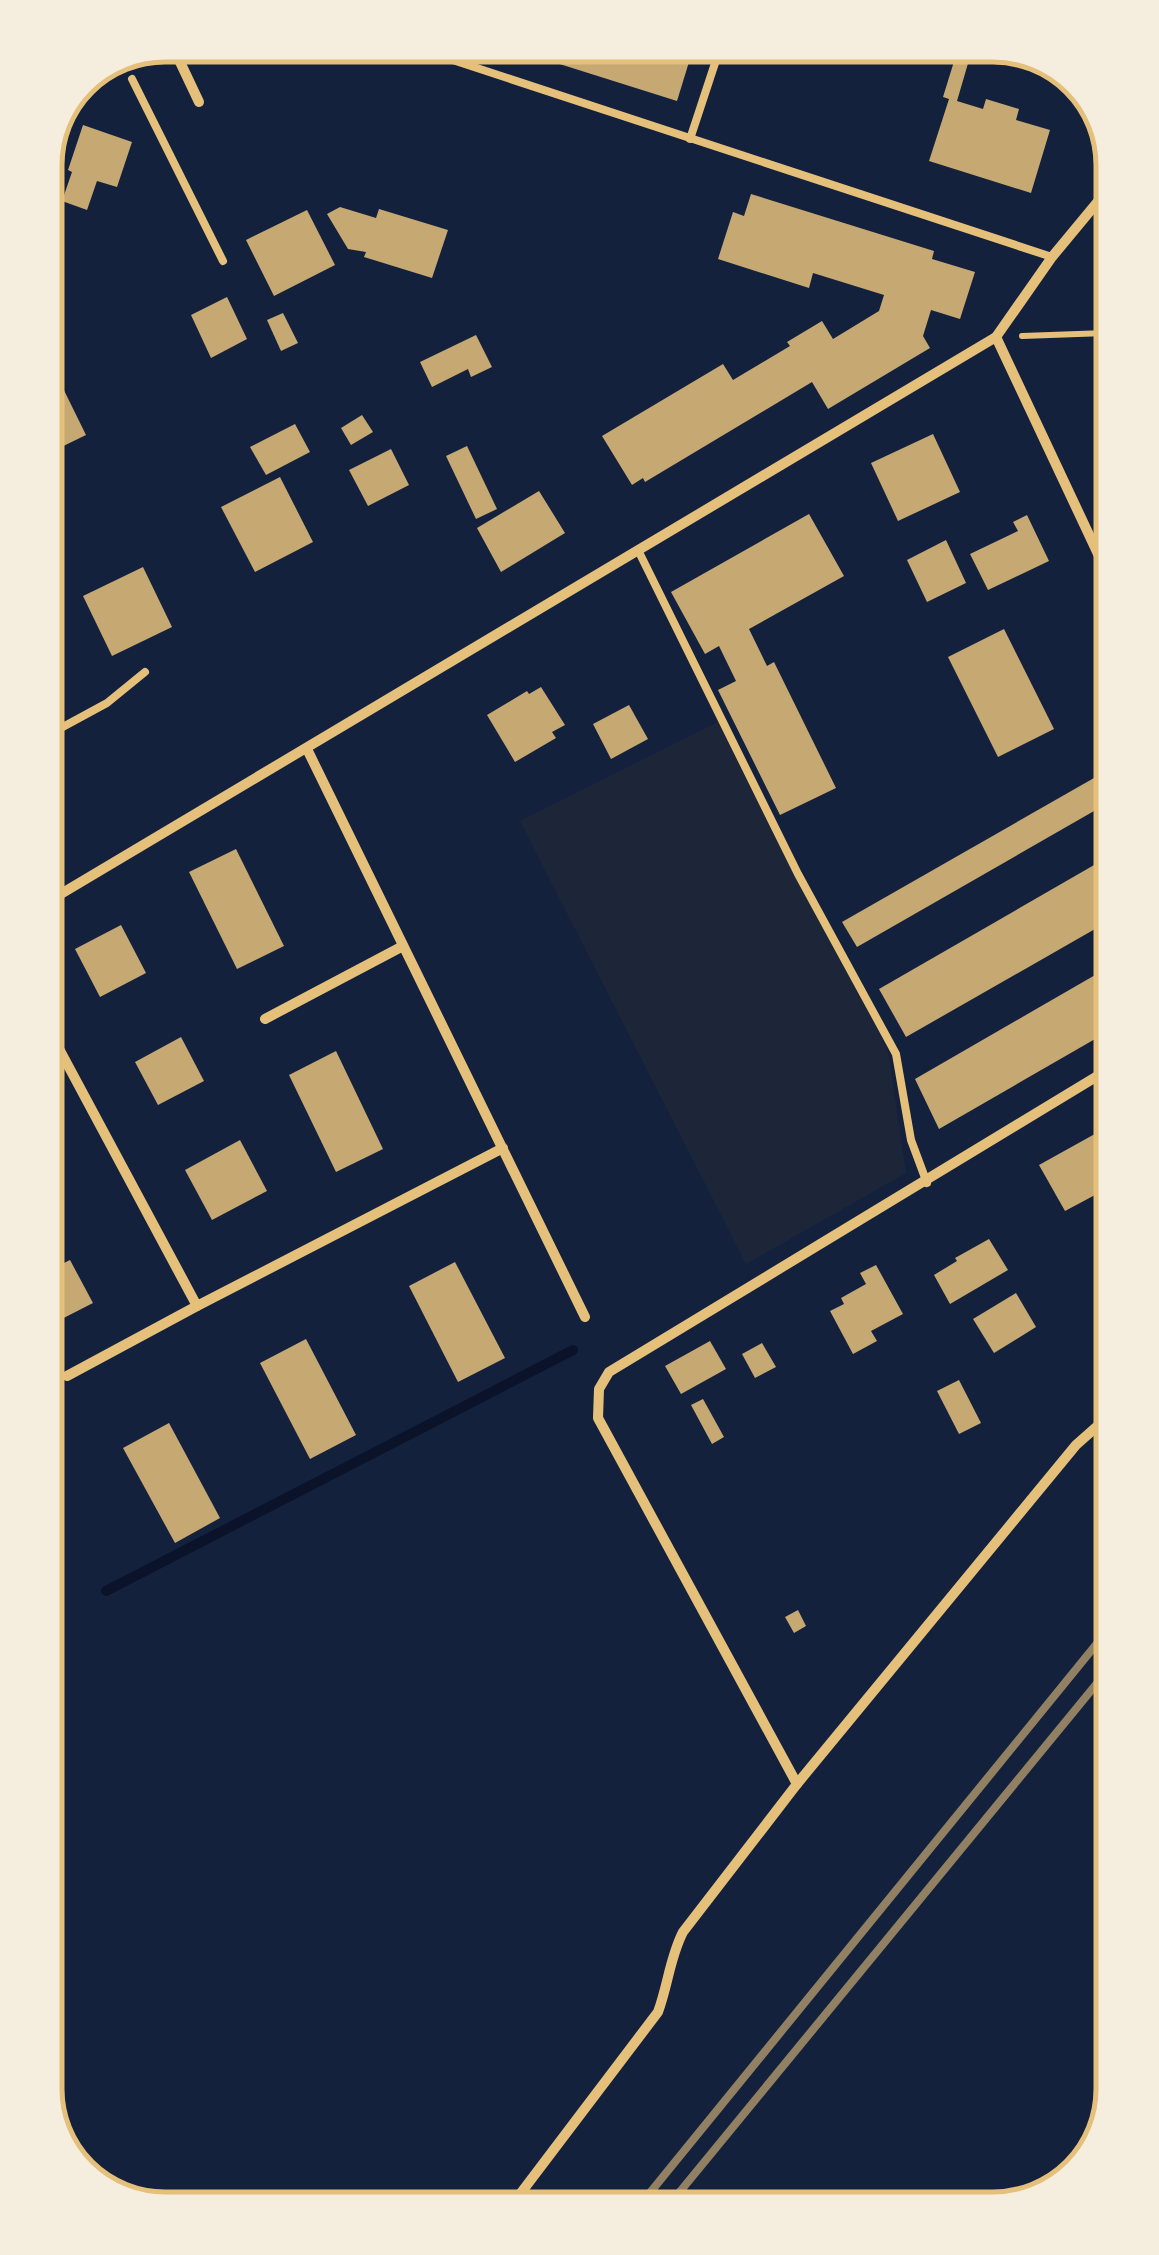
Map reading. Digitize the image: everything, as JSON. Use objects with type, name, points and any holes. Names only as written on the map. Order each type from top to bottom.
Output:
[{"type":"street","points":[[181,63],[199,102]]},
{"type":"street","points":[[63,892],[996,337],[1052,257],[1096,204]]},
{"type":"street","points":[[996,337],[1096,550]]},
{"type":"street","points":[[307,750],[585,1317]]},
{"type":"street","points":[[265,1019],[403,946]]},
{"type":"street","points":[[63,1056],[197,1306]]},
{"type":"street","points":[[797,1784],[598,1418],[599,1388],[609,1372],[1096,1078]]},
{"type":"street","points":[[67,1376],[503,1148]]},
{"type":"street","points":[[523,2192],[658,2012],[668,1986],[674,1949],[683,1932],[797,1784],[1076,1445],[1096,1427]]},
{"type":"lane","points":[[462,63],[1052,257]]},
{"type":"lane","points":[[690,139],[715,63]]},
{"type":"lane","points":[[132,78],[223,262]]},
{"type":"lane","points":[[638,550],[798,874],[896,1054],[911,1140],[927,1182]]},
{"type":"lane","points":[[63,727],[107,703],[145,672]]},
{"type":"path","points":[[996,337],[1096,333]]},
{"type":"shaded area","points":[[722,720],[888,1051],[906,1173],[746,1264],[520,821]]},
{"type":"building","points":[[556,63],[689,63],[677,101]]},
{"type":"building","points":[[954,63],[968,63],[957,101],[983,109],[986,99],[1019,109],[1016,120],[1050,130],[1031,193],[929,161],[949,99],[943,97]]},
{"type":"building","points":[[83,125],[132,142],[117,187],[97,181],[87,210],[63,201],[72,172],[68,170]]},
{"type":"building","points":[[751,194],[934,251],[932,259],[975,272],[960,319],[931,310],[923,336],[930,348],[828,409],[812,382],[645,482],[643,478],[632,485],[602,436],[723,364],[733,380],[790,346],[787,342],[822,321],[833,339],[879,311],[884,295],[813,273],[809,288],[718,259],[733,212],[744,216]]},
{"type":"building","points":[[340,207],[376,218],[379,209],[448,230],[432,278],[364,257],[366,252],[348,249],[327,214]]},
{"type":"building","points":[[307,210],[335,265],[274,296],[246,240]]},
{"type":"building","points":[[227,297],[247,339],[211,358],[191,315]]},
{"type":"building","points":[[283,313],[298,343],[281,351],[267,320]]},
{"type":"building","points":[[476,335],[492,367],[471,377],[468,369],[432,387],[420,362]]},
{"type":"building","points":[[63,388],[86,435],[63,446]]},
{"type":"building","points":[[362,415],[373,432],[351,445],[341,428]]},
{"type":"building","points":[[295,424],[310,452],[266,475],[250,447]]},
{"type":"building","points":[[933,434],[960,492],[898,521],[871,463]]},
{"type":"building","points":[[467,446],[497,509],[476,519],[446,456]]},
{"type":"building","points":[[391,449],[409,485],[368,506],[349,470]]},
{"type":"building","points":[[280,477],[313,542],[255,572],[221,507]]},
{"type":"building","points":[[539,491],[565,533],[501,572],[477,528]]},
{"type":"building","points":[[809,514],[844,576],[749,629],[767,666],[774,662],[836,788],[780,815],[718,690],[736,681],[719,646],[705,654],[671,592]]},
{"type":"building","points":[[1027,515],[1049,561],[988,590],[970,554],[1018,531],[1013,522]]},
{"type":"building","points":[[946,540],[966,583],[927,602],[907,560]]},
{"type":"building","points":[[143,567],[172,627],[112,656],[83,596]]},
{"type":"building","points":[[1004,629],[1054,729],[998,757],[948,657]]},
{"type":"building","points":[[541,687],[565,725],[552,732],[556,738],[515,762],[487,715]]},
{"type":"building","points":[[629,705],[648,739],[611,759],[593,724]]},
{"type":"building","points":[[1096,777],[1096,810],[857,947],[842,922]]},
{"type":"building","points":[[236,849],[284,946],[237,969],[189,872]]},
{"type":"building","points":[[1096,864],[1096,928],[906,1037],[879,989]]},
{"type":"building","points":[[121,925],[146,973],[100,997],[75,949]]},
{"type":"building","points":[[1096,975],[1096,1038],[939,1129],[915,1079]]},
{"type":"building","points":[[181,1037],[204,1081],[158,1105],[135,1062]]},
{"type":"building","points":[[336,1051],[383,1149],[336,1172],[289,1075]]},
{"type":"building","points":[[1096,1133],[1096,1194],[1065,1211],[1039,1165]]},
{"type":"building","points":[[240,1140],[267,1191],[212,1220],[185,1170]]},
{"type":"building","points":[[989,1239],[1008,1270],[950,1304],[934,1275]]},
{"type":"building","points":[[70,1260],[93,1303],[63,1318],[63,1264]]},
{"type":"building","points":[[455,1262],[505,1358],[458,1382],[409,1286]]},
{"type":"building","points":[[876,1265],[903,1314],[871,1331],[877,1341],[853,1354],[830,1311],[844,1304],[841,1298],[866,1284],[860,1273]]},
{"type":"building","points":[[1016,1293],[1036,1327],[994,1353],[973,1319]]},
{"type":"building","points":[[306,1339],[356,1435],[310,1459],[260,1363]]},
{"type":"building","points":[[710,1341],[726,1369],[681,1394],[665,1366]]},
{"type":"building","points":[[762,1343],[776,1367],[755,1378],[742,1354]]},
{"type":"building","points":[[959,1380],[981,1423],[959,1434],[937,1391]]},
{"type":"building","points":[[703,1399],[724,1437],[712,1444],[691,1405]]},
{"type":"building","points":[[169,1423],[220,1518],[175,1543],[123,1448]]},
{"type":"building","points":[[798,1610],[806,1626],[794,1633],[785,1617]]},
{"type":"waterway","points":[[106,1591],[573,1350]]},
{"type":"railway","points":[[651,2192],[1096,1645]]},
{"type":"railway","points":[[680,2192],[1096,1685]]}]
